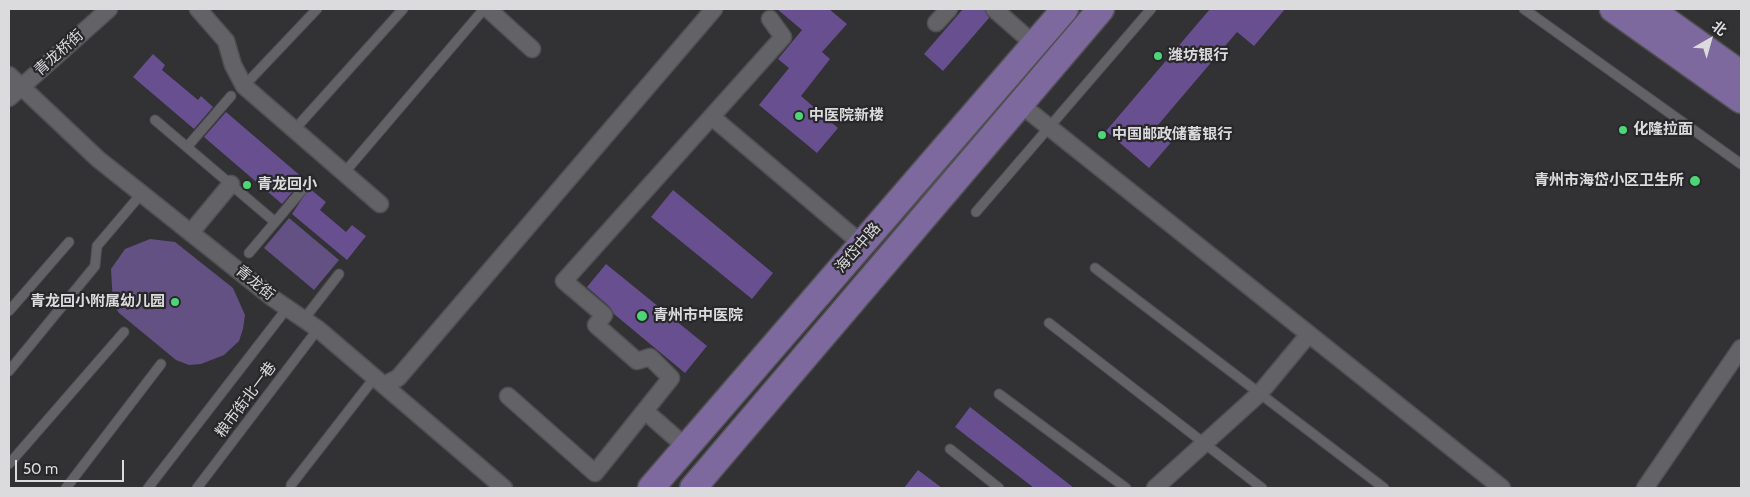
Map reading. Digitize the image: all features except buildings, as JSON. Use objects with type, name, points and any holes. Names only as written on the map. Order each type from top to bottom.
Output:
[{"type":"main road","name":"海岱中路","points":[[651,488],[1064,9]]},
{"type":"main road","name":"海岱中路","points":[[693,488],[1101,9]]},
{"type":"main road","points":[[1613,9],[1741,100]]},
{"type":"main road","points":[[1653,10],[1741,74]]},
{"type":"street","name":"青龙桥街","points":[[14,93],[110,9]]},
{"type":"street","points":[[198,9],[226,41],[233,65],[237,91],[294,130],[380,204]]},
{"type":"street","points":[[488,9],[532,49]]},
{"type":"street","points":[[380,381],[398,378],[714,9]]},
{"type":"street","points":[[936,23],[949,9]]},
{"type":"street","points":[[994,9],[1034,44]]},
{"type":"street","points":[[508,396],[595,473],[671,378],[650,357],[637,361],[596,325],[604,314],[564,281],[783,37],[770,19]]},
{"type":"street","name":"青龙街","points":[[9,76],[14,93],[192,231],[274,299],[318,329],[504,488]]},
{"type":"street","points":[[1020,104],[1502,488]]},
{"type":"street","points":[[712,117],[862,244]]},
{"type":"street","points":[[192,231],[231,184]]},
{"type":"street","points":[[1155,488],[1260,393],[1309,334]]},
{"type":"street","points":[[1645,488],[1741,348]]},
{"type":"street","points":[[645,411],[686,447]]},
{"type":"lane","points":[[187,147],[237,91],[317,9]]},
{"type":"lane","points":[[294,130],[403,9]]},
{"type":"lane","points":[[344,172],[484,9]]},
{"type":"lane","points":[[976,212],[1151,9]]},
{"type":"lane","points":[[1524,9],[1741,164]]},
{"type":"lane","points":[[155,120],[275,222]]},
{"type":"lane","points":[[249,254],[303,189]]},
{"type":"lane","points":[[9,371],[95,266],[96,246],[142,193]]},
{"type":"lane","points":[[9,311],[69,242]]},
{"type":"lane","points":[[1095,268],[1384,488]]},
{"type":"lane","points":[[304,319],[339,274]]},
{"type":"lane","points":[[148,488],[288,307]]},
{"type":"lane","points":[[1049,323],[1262,488]]},
{"type":"lane","name":"粮市街北一巷","points":[[197,488],[318,329]]},
{"type":"lane","points":[[9,464],[124,332]]},
{"type":"lane","points":[[66,488],[161,364]]},
{"type":"lane","points":[[291,486],[380,381]]},
{"type":"lane","points":[[999,394],[1126,488]]},
{"type":"lane","points":[[950,449],[999,488]]},
{"type":"shaded area","points":[[289,218],[339,260],[314,290],[264,248]]},
{"type":"shaded area","name":"青龙回小附属幼儿园","points":[[150,239],[175,242],[233,288],[245,315],[239,341],[224,355],[201,364],[189,365],[176,360],[119,313],[113,304],[111,269],[125,249]]},
{"type":"place","name":"潍坊银行","points":[[1158,56]]},
{"type":"place","name":"中医院新楼","points":[[799,116]]},
{"type":"place","name":"化隆拉面","points":[[1623,130]]},
{"type":"place","name":"中国邮政储蓄银行","points":[[1102,135]]},
{"type":"place","name":"青州市海岱小区卫生所","points":[[1695,181]]},
{"type":"place","name":"青龙回小","points":[[247,185]]},
{"type":"place","name":"青龙回小附属幼儿园","points":[[175,302]]},
{"type":"place","name":"青州市中医院","points":[[642,316]]}]
